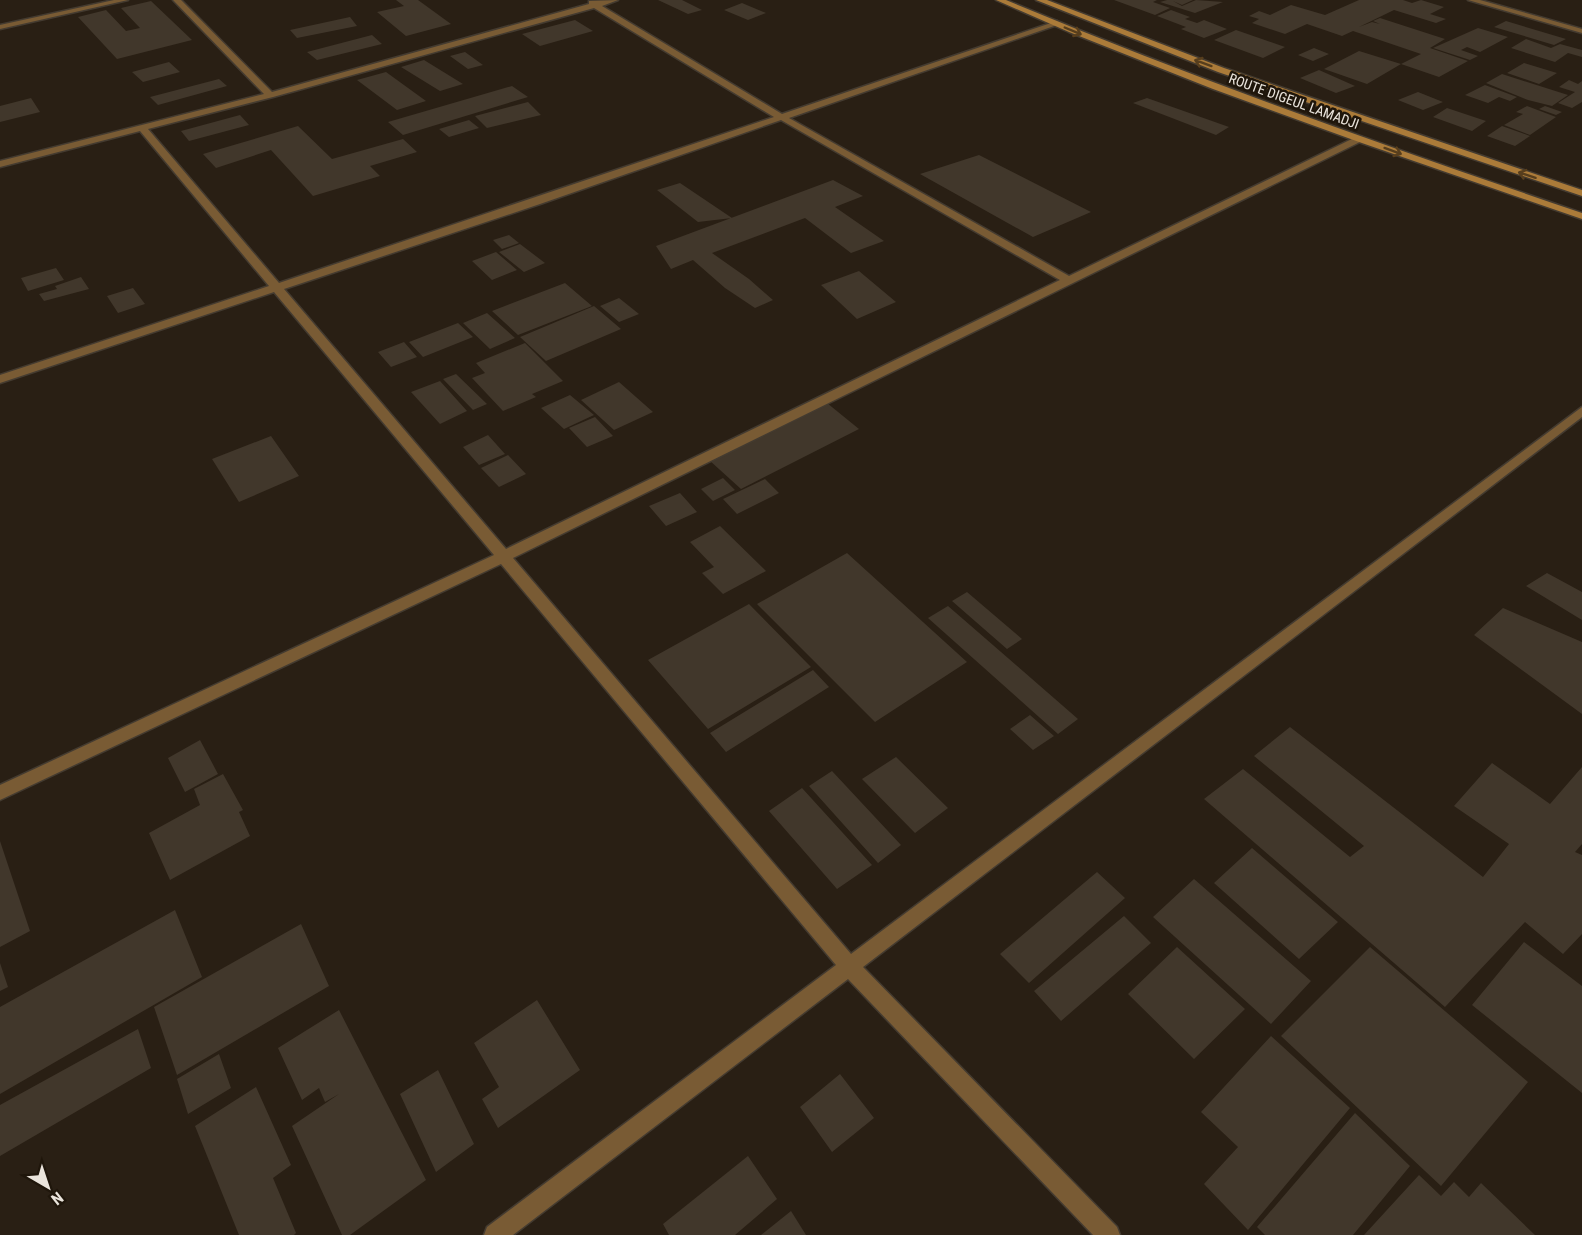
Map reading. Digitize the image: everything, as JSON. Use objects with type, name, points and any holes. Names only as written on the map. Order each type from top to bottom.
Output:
[{"type":"main road","name":"ROUTE DIGEUL LAMADJI","points":[[1000,0],[1197,80],[1582,216]]},
{"type":"main road","points":[[1040,0],[1221,70],[1582,193]]},
{"type":"street","points":[[0,27],[124,0]]},
{"type":"street","points":[[177,0],[270,95]]},
{"type":"street","points":[[587,0],[781,117],[1069,281]]},
{"type":"street","points":[[0,164],[270,95],[614,0]]},
{"type":"street","points":[[1472,0],[1582,31]]},
{"type":"street","points":[[0,378],[536,202],[1054,23]]},
{"type":"street","points":[[141,127],[850,967],[1109,1235]]},
{"type":"street","points":[[0,793],[505,556],[1359,139]]},
{"type":"street","points":[[495,1235],[1582,411]]},
{"type":"building","points":[[396,0],[418,0],[451,24],[406,36],[377,12],[404,6]]},
{"type":"building","points":[[658,0],[682,0],[702,10],[688,14]]},
{"type":"building","points":[[1114,0],[1157,0],[1153,2],[1170,8],[1155,15]]},
{"type":"building","points":[[1167,0],[1193,0],[1182,5],[1173,1],[1182,6],[1196,0],[1223,2],[1195,13],[1160,2]]},
{"type":"building","points":[[1359,0],[1403,0],[1412,3],[1421,0],[1444,7],[1430,14],[1446,19],[1436,23],[1394,10],[1359,27],[1372,22],[1380,24],[1373,21],[1380,18],[1445,39],[1430,48],[1468,61],[1439,77],[1401,64],[1421,54],[1353,31],[1342,36],[1307,24],[1285,34],[1252,23],[1259,19],[1249,16],[1259,11],[1270,15],[1291,5],[1325,15]]},
{"type":"building","points":[[151,1],[192,40],[117,59],[78,17],[106,10],[126,31],[140,28],[121,8]]},
{"type":"building","points":[[742,3],[766,13],[748,20],[724,10]]},
{"type":"building","points":[[1171,10],[1190,17],[1185,19],[1197,23],[1204,20],[1227,29],[1204,38],[1181,29],[1186,27],[1157,16]]},
{"type":"building","points":[[350,17],[357,26],[297,38],[290,30]]},
{"type":"building","points":[[575,20],[593,31],[540,46],[522,34]]},
{"type":"building","points":[[1506,21],[1566,39],[1554,45],[1494,27]]},
{"type":"building","points":[[1478,28],[1508,37],[1480,52],[1467,47],[1461,50],[1478,56],[1470,60],[1433,48]]},
{"type":"building","points":[[1236,30],[1285,47],[1263,58],[1214,40]]},
{"type":"building","points":[[372,35],[382,44],[317,60],[307,52]]},
{"type":"building","points":[[1526,39],[1551,48],[1560,44],[1582,50],[1582,57],[1568,53],[1555,62],[1511,48]]},
{"type":"building","points":[[1314,48],[1329,54],[1313,61],[1298,55]]},
{"type":"building","points":[[1359,51],[1401,64],[1367,84],[1324,69]]},
{"type":"building","points":[[465,52],[483,65],[468,69],[450,56]]},
{"type":"building","points":[[424,60],[463,84],[440,91],[401,67]]},
{"type":"building","points":[[169,62],[180,72],[143,82],[132,72]]},
{"type":"building","points":[[1524,63],[1557,73],[1539,84],[1507,73]]},
{"type":"building","points":[[1319,70],[1355,86],[1336,93],[1300,78]]},
{"type":"building","points":[[386,72],[426,101],[397,110],[357,80]]},
{"type":"building","points":[[1502,74],[1568,95],[1552,106],[1528,100],[1486,83]]},
{"type":"building","points":[[219,79],[227,86],[158,105],[150,97]]},
{"type":"building","points":[[1569,80],[1578,84],[1582,81],[1582,102],[1572,108],[1558,103],[1575,92],[1559,87]]},
{"type":"building","points":[[1485,85],[1517,97],[1510,101],[1499,97],[1488,103],[1465,95]]},
{"type":"building","points":[[512,86],[528,97],[403,135],[388,122]]},
{"type":"building","points":[[1418,92],[1443,102],[1423,110],[1398,100]]},
{"type":"building","points":[[31,98],[40,112],[0,122],[0,106]]},
{"type":"building","points":[[1147,98],[1229,127],[1216,135],[1133,103]]},
{"type":"building","points":[[528,102],[541,115],[487,128],[475,116]]},
{"type":"building","points":[[1527,106],[1556,117],[1530,135],[1504,125],[1523,114],[1516,112]]},
{"type":"building","points":[[1545,106],[1562,112],[1556,115],[1539,109]]},
{"type":"building","points":[[1447,108],[1486,121],[1472,131],[1433,117]]},
{"type":"building","points":[[240,115],[249,125],[189,141],[181,131]]},
{"type":"building","points":[[469,120],[479,128],[449,137],[439,129]]},
{"type":"building","points":[[298,126],[332,159],[403,139],[417,152],[370,166],[380,176],[313,196],[271,150],[216,168],[203,154]]},
{"type":"building","points":[[1502,126],[1530,136],[1515,146],[1487,136]]},
{"type":"building","points":[[979,155],[1091,212],[1033,237],[920,174]]},
{"type":"building","points":[[833,180],[863,196],[835,207],[884,241],[851,253],[805,218],[712,253],[749,279],[773,300],[755,308],[725,288],[693,260],[671,269],[656,246]]},
{"type":"building","points":[[680,183],[732,218],[698,222],[657,190]]},
{"type":"building","points":[[509,235],[519,243],[502,249],[493,240]]},
{"type":"building","points":[[520,244],[545,263],[524,272],[499,252]]},
{"type":"building","points":[[496,252],[517,270],[492,280],[472,261]]},
{"type":"building","points":[[56,268],[64,280],[28,291],[21,278]]},
{"type":"building","points":[[859,271],[896,302],[857,319],[821,285]]},
{"type":"building","points":[[81,277],[89,289],[44,301],[39,294],[57,289],[55,286]]},
{"type":"building","points":[[565,283],[592,306],[518,335],[492,311]]},
{"type":"building","points":[[133,288],[145,304],[118,313],[107,296]]},
{"type":"building","points":[[619,298],[639,314],[619,322],[600,306]]},
{"type":"building","points":[[594,306],[621,329],[546,361],[520,337]]},
{"type":"building","points":[[487,313],[515,338],[490,349],[463,323]]},
{"type":"building","points":[[458,323],[473,337],[423,357],[409,342]]},
{"type":"building","points":[[404,342],[417,357],[391,367],[378,352]]},
{"type":"building","points":[[525,343],[563,381],[532,394],[536,397],[503,411],[472,378],[485,373],[476,363]]},
{"type":"building","points":[[456,374],[487,404],[473,410],[443,379]]},
{"type":"building","points":[[440,381],[467,411],[440,424],[411,392]]},
{"type":"building","points":[[619,382],[653,412],[614,430],[581,400]]},
{"type":"building","points":[[570,395],[594,415],[564,429],[541,408]]},
{"type":"building","points":[[827,403],[859,429],[741,489],[709,460]]},
{"type":"building","points":[[595,417],[613,436],[587,447],[569,428]]},
{"type":"building","points":[[488,435],[505,454],[479,465],[463,447]]},
{"type":"building","points":[[271,436],[299,476],[239,502],[212,459]]},
{"type":"building","points":[[508,455],[526,474],[499,487],[481,468]]},
{"type":"building","points":[[723,478],[735,490],[713,501],[701,489]]},
{"type":"building","points":[[765,479],[779,493],[737,514],[723,499]]},
{"type":"building","points":[[680,493],[697,512],[666,526],[649,506]]},
{"type":"building","points":[[720,526],[766,571],[723,594],[702,573],[714,567],[690,542]]},
{"type":"building","points":[[847,553],[967,662],[875,722],[757,604]]},
{"type":"building","points":[[1547,573],[1582,592],[1582,620],[1526,586]]},
{"type":"building","points":[[967,592],[1022,639],[1007,649],[952,601]]},
{"type":"building","points":[[749,604],[811,667],[708,729],[648,660]]},
{"type":"building","points":[[948,606],[1078,719],[1058,734],[928,618]]},
{"type":"building","points":[[1503,608],[1582,642],[1582,714],[1474,635]]},
{"type":"building","points":[[813,670],[829,687],[726,752],[710,733]]},
{"type":"building","points":[[1030,715],[1054,736],[1033,750],[1010,729]]},
{"type":"building","points":[[1290,727],[1483,877],[1509,844],[1454,806],[1492,763],[1550,804],[1582,767],[1582,844],[1575,852],[1582,855],[1582,934],[1563,954],[1525,922],[1445,1007],[1204,799],[1243,769],[1350,857],[1364,846],[1254,756]]},
{"type":"building","points":[[200,740],[218,774],[185,792],[168,758]]},
{"type":"building","points":[[896,757],[948,808],[915,833],[862,779]]},
{"type":"building","points":[[832,771],[901,845],[878,863],[809,786]]},
{"type":"building","points":[[223,774],[243,810],[239,812],[250,836],[170,880],[149,833],[200,805],[194,789]]},
{"type":"building","points":[[802,788],[872,865],[837,889],[769,811]]},
{"type":"building","points":[[0,841],[30,931],[0,947]]},
{"type":"building","points":[[1252,848],[1338,922],[1299,959],[1214,883]]},
{"type":"building","points":[[1097,872],[1125,898],[1029,983],[1000,954]]},
{"type":"building","points":[[1194,879],[1311,981],[1271,1024],[1153,917]]},
{"type":"building","points":[[175,910],[202,977],[0,1094],[0,1007]]},
{"type":"building","points":[[1124,916],[1151,943],[1061,1021],[1034,991]]},
{"type":"building","points":[[301,924],[329,986],[177,1075],[154,1007]]},
{"type":"building","points":[[1524,942],[1582,986],[1582,1093],[1472,1005]]},
{"type":"building","points":[[1177,947],[1245,1009],[1194,1059],[1128,994]]},
{"type":"building","points":[[1370,947],[1528,1082],[1441,1186],[1281,1036]]},
{"type":"building","points":[[0,963],[8,987],[0,991]]},
{"type":"building","points":[[537,1000],[580,1070],[498,1128],[482,1099],[499,1087],[474,1043]]},
{"type":"building","points":[[339,1010],[426,1180],[350,1235],[342,1235],[292,1126],[339,1094],[325,1102],[319,1088],[302,1100],[278,1048]]},
{"type":"building","points":[[138,1029],[151,1068],[0,1156],[0,1105]]},
{"type":"building","points":[[1271,1036],[1350,1108],[1248,1230],[1204,1184],[1238,1147],[1201,1112]]},
{"type":"building","points":[[219,1054],[231,1088],[188,1114],[177,1079]]},
{"type":"building","points":[[438,1070],[474,1144],[436,1172],[400,1094]]},
{"type":"building","points":[[840,1074],[874,1118],[832,1152],[800,1107]]},
{"type":"building","points":[[256,1087],[291,1165],[273,1178],[296,1233],[294,1235],[239,1235],[195,1126]]},
{"type":"building","points":[[1355,1113],[1410,1166],[1353,1235],[1265,1235],[1257,1227]]},
{"type":"building","points":[[748,1156],[777,1199],[735,1235],[669,1235],[663,1224]]},
{"type":"building","points":[[1419,1175],[1441,1196],[1454,1182],[1469,1197],[1481,1183],[1535,1235],[1364,1235]]},
{"type":"building","points":[[791,1211],[806,1235],[761,1235]]}]
